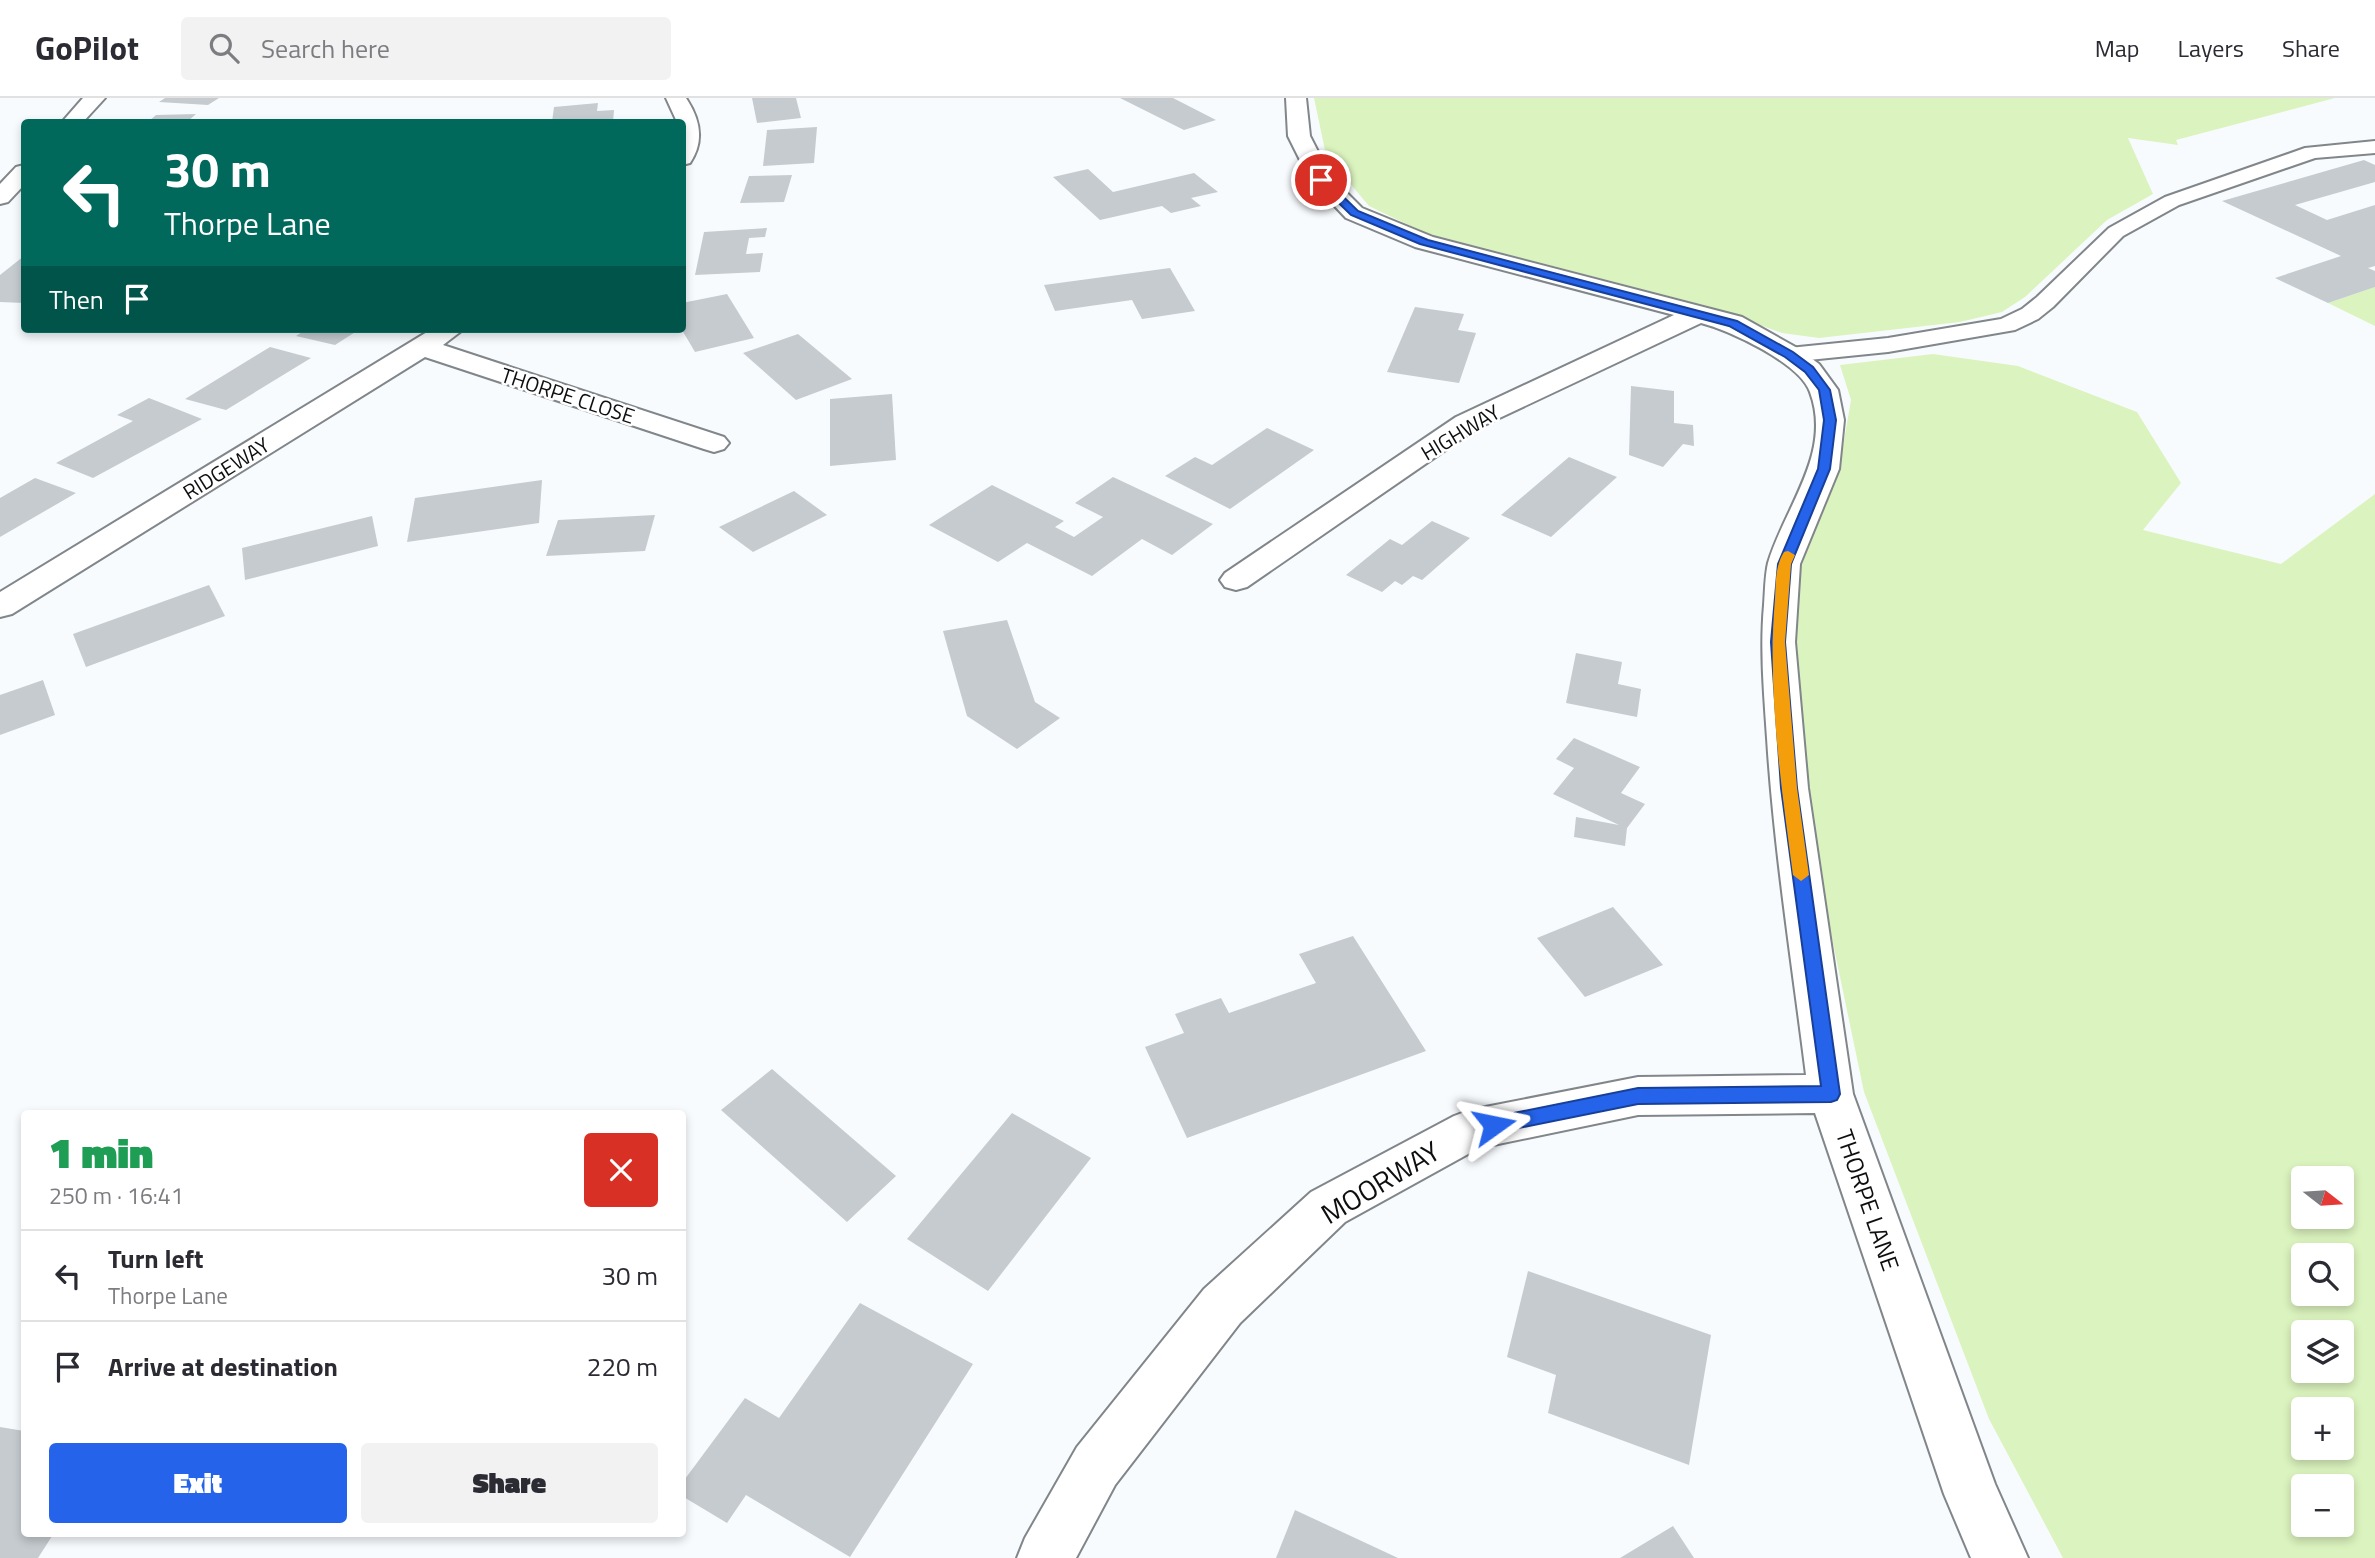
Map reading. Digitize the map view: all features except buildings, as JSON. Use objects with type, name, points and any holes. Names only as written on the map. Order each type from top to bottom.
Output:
[{"type":"street","points":[[75,119],[95,98]]},
{"type":"street","points":[[676,98],[689,119],[686,149]]},
{"type":"street","name":"THORPE LANE","points":[[1296,98],[1299,136],[1321,180],[1354,213],[1424,242],[1733,323],[1789,355],[1809,370],[1824,390],[1830,420],[1824,469],[1784,564],[1778,642],[1789,788],[1831,1094],[1971,1494],[2000,1558]]},
{"type":"street","points":[[0,198],[21,175]]},
{"type":"street","name":"HIGHWAY","points":[[1236,580],[1466,423],[1700,313]]},
{"type":"street","name":"RIDGEWAY","points":[[0,607],[445,333]]},
{"type":"street","name":"THORPE CLOSE","points":[[422,346],[714,443]]},
{"type":"street","name":"MOORWAY","points":[[1045,1558],[1097,1466],[1222,1306],[1328,1207],[1470,1130],[1638,1096],[1831,1094]]},
{"type":"lane","points":[[1789,355],[1888,345],[2007,325],[2030,314],[2045,302],[2116,232],[2172,201],[2312,152],[2375,147]]},
{"type":"green space","points":[[1314,98],[2335,98],[2176,140],[2178,145],[2128,138],[2153,194],[2107,220],[2025,297],[2002,312],[1960,322],[1819,338],[1782,333],[1707,306],[1425,233],[1369,206],[1326,155]]},
{"type":"green space","points":[[2375,287],[2375,326],[2328,303]]},
{"type":"green space","points":[[1933,354],[2018,366],[2137,412],[2181,483],[2143,530],[2281,564],[2375,494],[2375,1558],[2063,1558],[1989,1419],[1864,1092],[1779,684],[1795,583],[1841,458],[1851,400],[1840,365]]},
{"type":"slow traffic","points":[[1788,555],[1784,564],[1778,642],[1789,788],[1801,875]]},
{"type":"route","points":[[1321,180],[1354,213],[1424,242],[1733,323],[1789,355],[1809,370],[1824,390],[1830,420],[1824,469],[1784,564],[1778,642],[1789,788],[1831,1094],[1638,1096],[1494,1125]]}]
